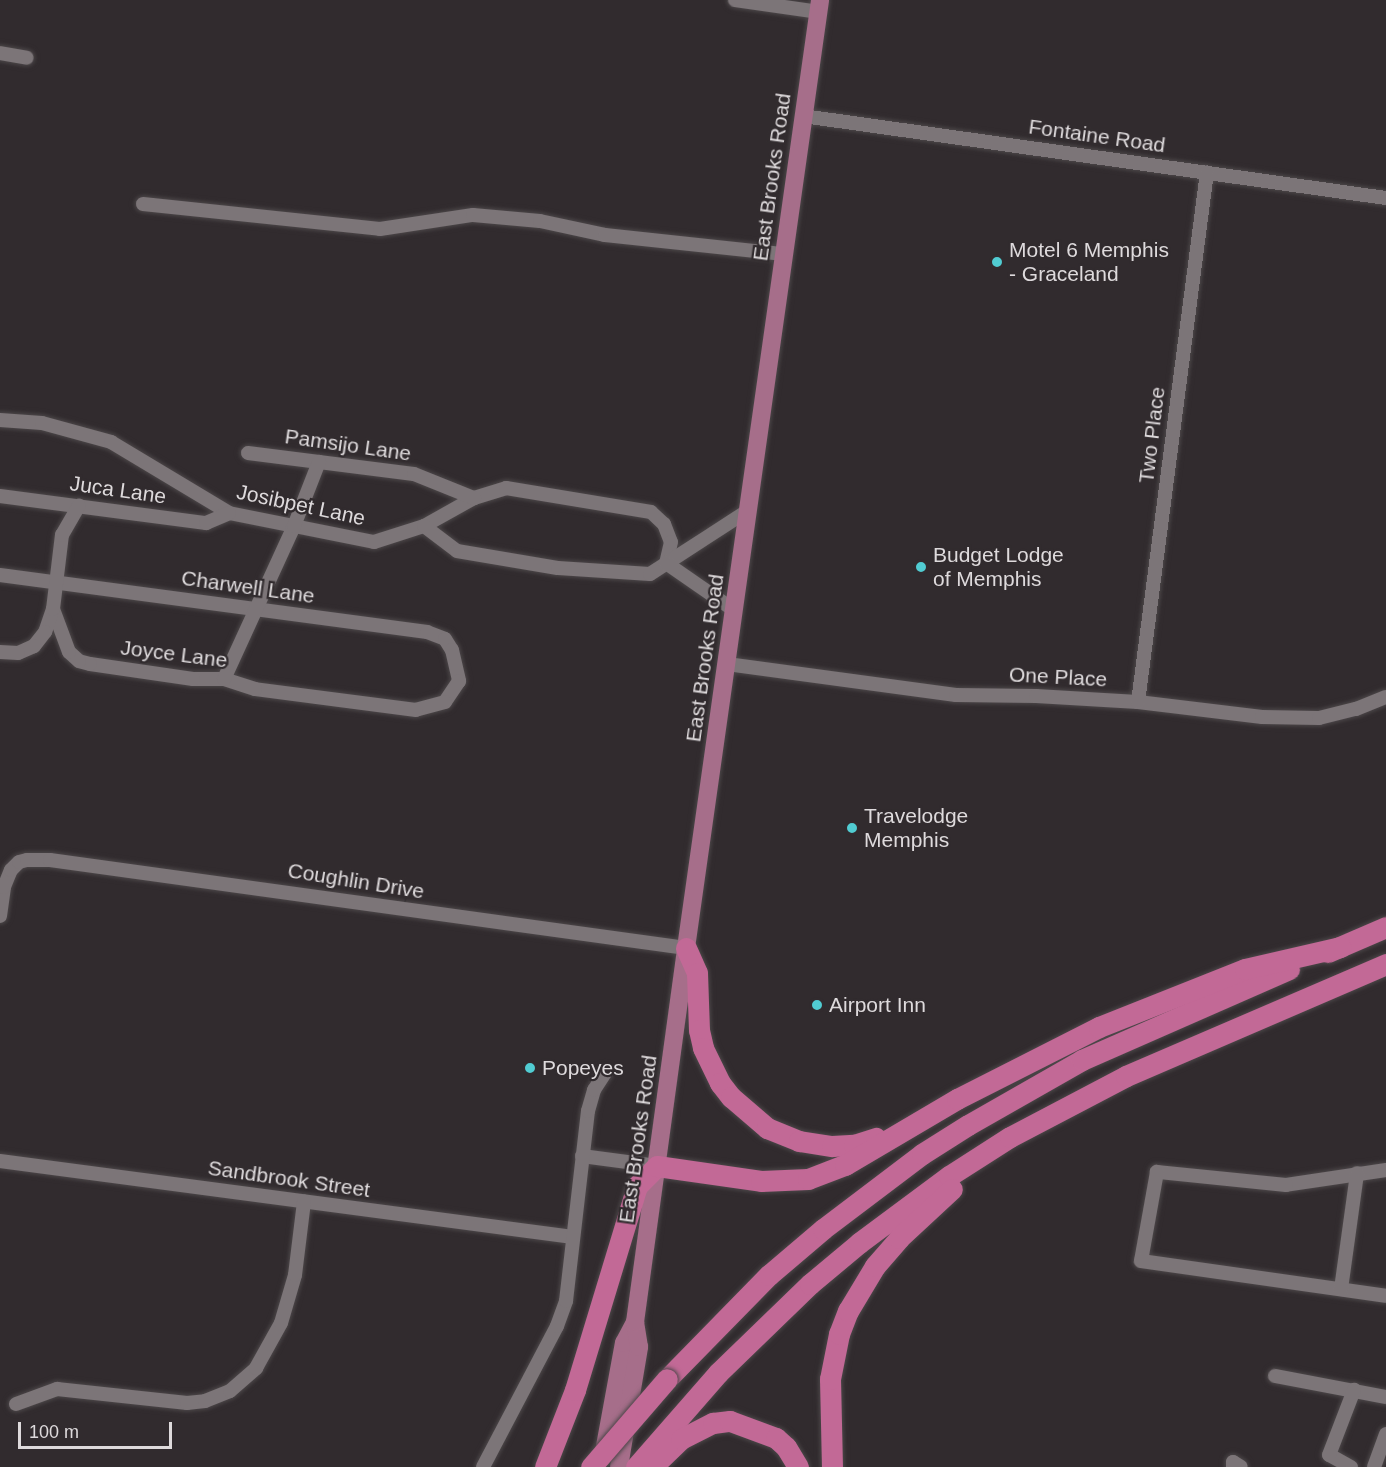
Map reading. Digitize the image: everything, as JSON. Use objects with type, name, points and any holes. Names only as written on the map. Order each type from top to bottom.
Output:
[{"type":"highway","points":[[591,1467],[667,1379],[734,1308],[823,1229],[913,1161],[968,1125],[1082,1060],[1386,927]]},
{"type":"highway","points":[[545,1467],[575,1390],[637,1186],[657,1166],[761,1181],[808,1179],[845,1165],[913,1123],[1030,1060],[1166,999],[1245,969],[1340,947]]},
{"type":"highway","points":[[686,948],[697,973],[699,1030],[703,1048],[720,1083],[749,1115],[783,1136],[806,1143],[832,1146],[872,1140],[913,1123]]},
{"type":"highway","points":[[636,1467],[718,1374],[810,1284],[906,1207],[1010,1137],[1137,1071],[1386,964]]},
{"type":"highway","points":[[832,1467],[830,1379],[839,1334],[859,1290],[875,1266],[899,1238],[1010,1137]]},
{"type":"highway","points":[[652,1467],[681,1439],[713,1423],[730,1421],[776,1438],[786,1447],[798,1467]]},
{"type":"main road","name":"East Brooks Road","points":[[619,1467],[639,1347],[635,1322],[686,948],[820,6]]},
{"type":"main road","name":"East Brooks Road","points":[[601,1467],[624,1343],[635,1322]]},
{"type":"street","points":[[735,0],[820,6]]},
{"type":"street","points":[[0,53],[27,58]]},
{"type":"street","name":"Fontaine Road","points":[[803,116],[1386,198]]},
{"type":"street","name":"Two Place","points":[[1138,702],[1207,172]]},
{"type":"street","points":[[143,204],[380,229],[473,215],[540,221],[605,235],[784,254]]},
{"type":"street","name":"Josibpet Lane","points":[[0,420],[42,423],[111,442],[229,513],[374,542],[424,526],[474,498],[506,488],[651,512],[664,524],[671,542],[666,563]]},
{"type":"street","name":"Pamsijo Lane","points":[[248,453],[414,474],[474,498]]},
{"type":"street","points":[[224,679],[294,526],[319,462]]},
{"type":"street","name":"Juca Lane","points":[[0,496],[206,523],[229,513]]},
{"type":"street","points":[[0,652],[18,653],[34,646],[45,632],[53,609],[62,535],[79,505]]},
{"type":"street","points":[[424,526],[457,551],[558,568],[650,574],[748,510]]},
{"type":"street","points":[[666,563],[734,610]]},
{"type":"street","name":"Charwell Lane","points":[[0,575],[427,632],[445,639],[452,650],[459,681]]},
{"type":"street","name":"Joyce Lane","points":[[53,609],[66,647],[79,661],[194,679],[224,679],[255,688],[416,710],[445,702],[459,681]]},
{"type":"street","name":"One Place","points":[[727,664],[956,695],[1036,696],[1138,702],[1262,717],[1318,718],[1356,709],[1385,693]]},
{"type":"street","name":"Coughlin Drive","points":[[0,916],[6,877],[19,862],[36,859],[686,948]]},
{"type":"street","points":[[483,1467],[563,1311],[568,1290],[582,1156],[591,1101],[605,1073]]},
{"type":"street","points":[[582,1156],[657,1166]]},
{"type":"street","name":"Sandbrook Street","points":[[0,1161],[573,1237]]},
{"type":"street","points":[[1386,1170],[1286,1185],[1157,1173],[1141,1261],[1386,1296]]},
{"type":"street","points":[[1341,1289],[1358,1173]]},
{"type":"street","points":[[16,1404],[46,1391],[63,1389],[188,1403],[217,1397],[237,1386],[256,1368],[280,1323],[295,1275],[304,1202]]},
{"type":"street","points":[[1275,1376],[1386,1397]]},
{"type":"street","points":[[1351,1467],[1329,1455],[1354,1390]]},
{"type":"street","points":[[1374,1467],[1385,1438]]},
{"type":"street","points":[[1233,1467],[1233,1462],[1241,1467]]},
{"type":"place","name":"Motel 6 Memphis - Graceland","points":[[997,262]]},
{"type":"place","name":"Budget Lodge of Memphis","points":[[921,567]]},
{"type":"place","name":"Travelodge Memphis","points":[[852,828]]},
{"type":"place","name":"Airport Inn","points":[[817,1005]]},
{"type":"place","name":"Popeyes","points":[[530,1068]]}]
